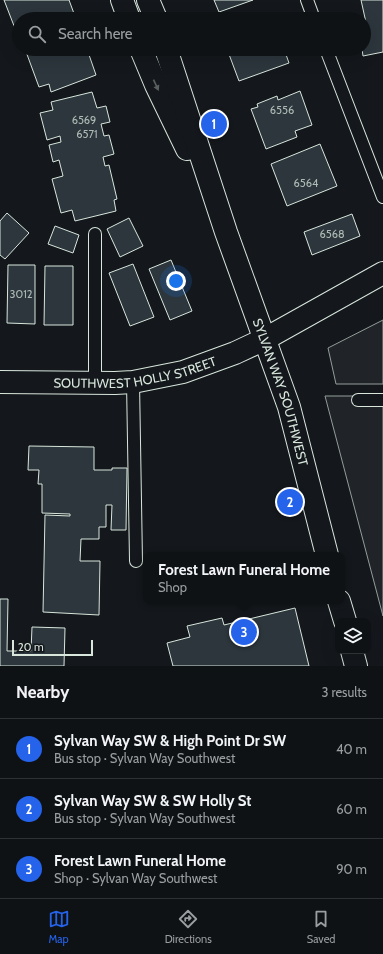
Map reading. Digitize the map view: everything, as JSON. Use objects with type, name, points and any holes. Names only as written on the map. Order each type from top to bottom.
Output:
[{"type":"street","points":[[122,0],[126,12]]},
{"type":"street","points":[[148,0],[153,12]]},
{"type":"street","name":"SYLVAN WAY SOUTHWEST","points":[[143,56],[226,232]]},
{"type":"street","name":"SYLVAN WAY SOUTHWEST","points":[[168,56],[226,232],[289,407],[327,552]]},
{"type":"street","name":"SOUTHWEST HOLLY STREET","points":[[0,382],[116,383],[132,382],[183,372],[235,353],[265,339],[383,273]]},
{"type":"street","points":[[341,604],[344,618]]},
{"type":"street","points":[[353,654],[356,666]]},
{"type":"lane","points":[[307,0],[311,12]]},
{"type":"lane","points":[[329,56],[383,197]]},
{"type":"lane","points":[[95,234],[95,383]]},
{"type":"lane","points":[[132,382],[136,561]]},
{"type":"lane","points":[[358,400],[383,400]]},
{"type":"shaded area","points":[[383,320],[383,384],[336,384],[328,348]]},
{"type":"shaded area","points":[[325,396],[383,396],[383,616]]},
{"type":"building","points":[[4,0],[69,0],[73,12],[12,12],[12,21]]},
{"type":"building","points":[[214,0],[253,0],[219,12]]},
{"type":"building","points":[[361,0],[383,0],[383,52],[371,54],[371,12],[364,12]]},
{"type":"building","points":[[28,56],[89,56],[96,75],[51,92],[49,84],[39,87]]},
{"type":"building","points":[[230,56],[286,56],[289,63],[239,81]]},
{"type":"building","points":[[300,91],[312,125],[295,131],[297,137],[266,149],[251,109],[258,107],[257,104],[277,96],[278,100]]},
{"type":"building","points":[[92,92],[97,108],[106,106],[110,122],[101,124],[104,136],[109,135],[114,154],[103,157],[105,166],[109,165],[117,199],[114,200],[116,211],[75,221],[72,210],[61,213],[52,179],[63,176],[59,160],[53,162],[49,145],[61,142],[60,136],[47,140],[40,113],[53,110],[51,102]]},
{"type":"building","points":[[320,144],[337,186],[287,206],[271,164]]},
{"type":"building","points":[[7,213],[29,233],[5,259],[0,255],[0,221]]},
{"type":"building","points":[[352,214],[360,236],[312,255],[304,232]]},
{"type":"building","points":[[129,218],[143,246],[120,257],[107,229]]},
{"type":"building","points":[[55,226],[79,235],[73,253],[48,244]]},
{"type":"building","points":[[171,260],[192,311],[170,320],[149,269]]},
{"type":"building","points":[[133,264],[154,317],[130,326],[109,273]]},
{"type":"building","points":[[8,265],[35,265],[35,324],[7,323]]},
{"type":"building","points":[[45,266],[73,266],[73,325],[44,325]]},
{"type":"building","points":[[29,446],[94,447],[94,470],[127,468],[126,530],[111,530],[112,505],[106,505],[106,527],[99,527],[99,539],[81,539],[80,561],[100,561],[99,615],[43,612],[45,515],[70,516],[70,514],[42,513],[42,484],[38,484],[39,470],[28,470]]},
{"type":"building","points":[[0,599],[8,599],[7,651],[31,651],[32,627],[65,628],[64,666],[0,666]]},
{"type":"building","points":[[295,608],[309,666],[173,666],[167,643],[190,637],[187,626],[222,618],[224,625]]},
{"type":"place","name":"Sylvan Way SW & High Point Dr SW","points":[[214,124]]},
{"type":"place","name":"Sylvan Way SW & SW Holly St","points":[[290,502]]},
{"type":"place","name":"Forest Lawn Funeral Home","points":[[244,632]]}]
